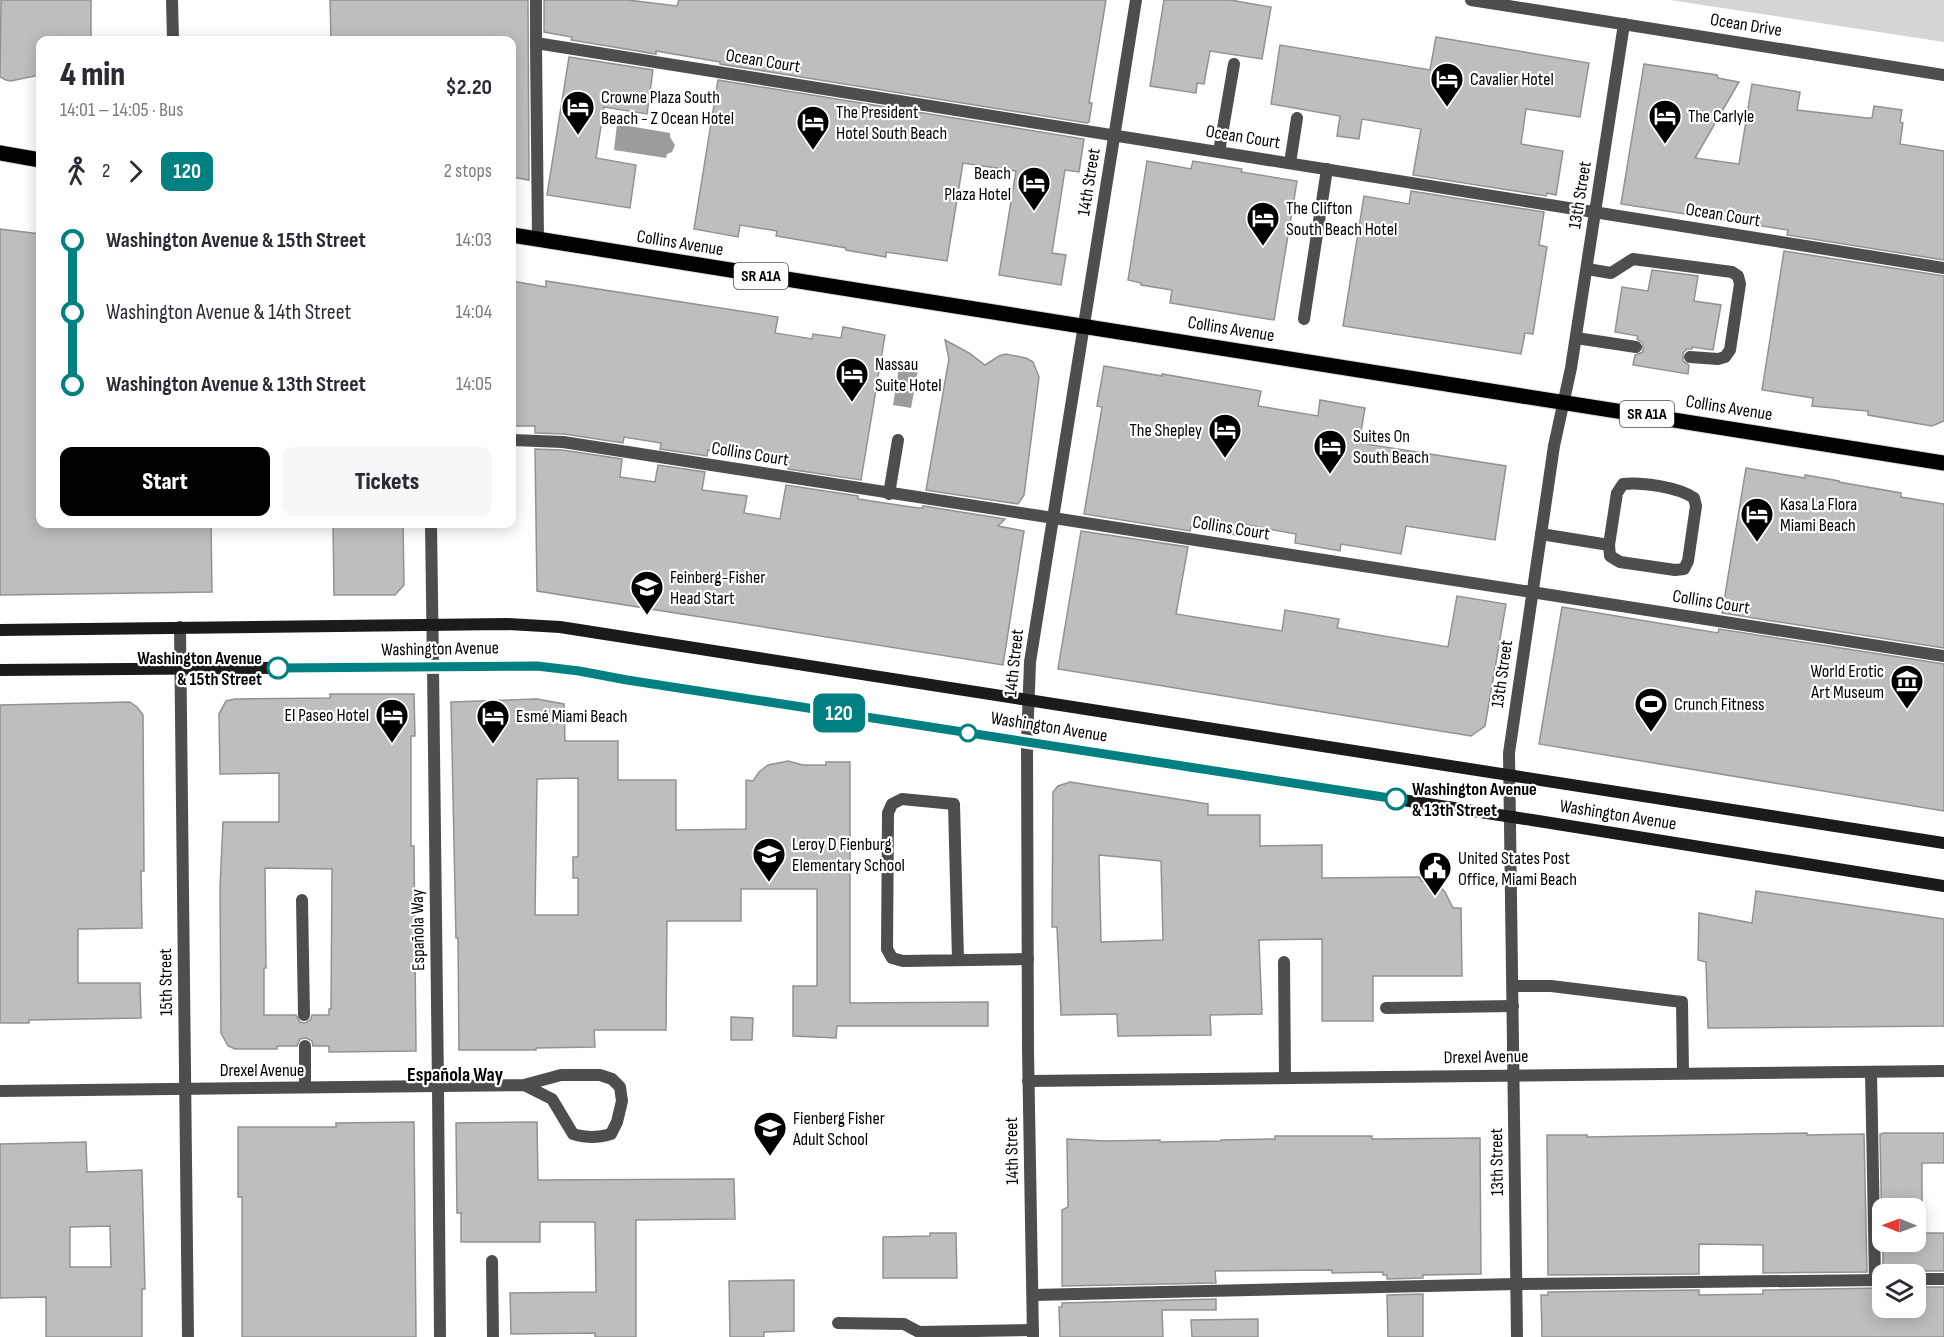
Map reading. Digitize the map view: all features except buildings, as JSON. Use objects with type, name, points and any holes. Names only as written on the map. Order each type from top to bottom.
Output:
[{"type":"main road","points":[[0,153],[36,159]]},
{"type":"main road","name":"Collins Avenue","points":[[516,237],[1944,463]]},
{"type":"main road","name":"Washington Avenue","points":[[0,630],[507,624],[560,627],[1944,843]]},
{"type":"main road","name":"Washington Avenue","points":[[0,670],[537,666],[1944,886]]},
{"type":"street","points":[[172,0],[173,36]]},
{"type":"street","points":[[536,0],[538,240]]},
{"type":"street","name":"14th Street","points":[[1033,1334],[1028,1081],[1027,742],[1030,662],[1136,0]]},
{"type":"street","name":"Ocean Drive","points":[[1471,0],[1944,75]]},
{"type":"street","name":"13th Street","points":[[1517,1337],[1509,753],[1554,446],[1576,338],[1624,24]]},
{"type":"street","name":"Ocean Court","points":[[536,43],[1944,268]]},
{"type":"street","points":[[1219,152],[1234,64]]},
{"type":"street","points":[[1290,163],[1297,118]]},
{"type":"street","points":[[1304,319],[1327,170]]},
{"type":"street","points":[[1587,269],[1611,273],[1633,259],[1732,272],[1738,276],[1740,284],[1730,350],[1725,357],[1718,359],[1690,357]]},
{"type":"street","points":[[1576,338],[1636,347]]},
{"type":"street","name":"Collins Court","points":[[516,440],[563,442],[1944,656]]},
{"type":"street","points":[[889,494],[898,440]]},
{"type":"street","points":[[1634,483],[1686,492],[1694,498],[1695,517],[1688,561],[1684,569],[1675,570],[1620,562],[1610,556],[1609,545],[1617,494],[1623,484],[1634,483]]},
{"type":"street","name":"Española Way","points":[[431,528],[440,1337]]},
{"type":"street","points":[[1541,534],[1609,545]]},
{"type":"street","name":"15th Street","points":[[180,627],[188,1337]]},
{"type":"street","points":[[958,960],[954,804],[902,799],[892,804],[888,813],[887,949],[892,958],[903,961],[1028,959]]},
{"type":"street","points":[[302,900],[304,1015]]},
{"type":"street","points":[[1284,962],[1285,1078]]},
{"type":"street","points":[[1513,986],[1551,986],[1682,1002],[1683,1073]]},
{"type":"street","points":[[1386,1008],[1513,1006]]},
{"type":"street","points":[[304,1046],[305,1087]]},
{"type":"street","name":"Drexel Avenue","points":[[1028,1081],[1944,1071]]},
{"type":"street","points":[[1871,1072],[1878,1264]]},
{"type":"street","name":"Drexel Avenue","points":[[0,1091],[524,1085],[561,1075],[600,1075],[612,1079],[620,1087],[622,1101],[617,1122],[610,1134],[598,1138],[586,1138],[573,1134],[552,1099],[524,1085]]},
{"type":"street","points":[[492,1261],[493,1337]]},
{"type":"street","points":[[1926,1279],[1944,1279]]},
{"type":"street","points":[[1033,1295],[1516,1284],[1872,1280]]},
{"type":"street","points":[[838,1323],[904,1324],[919,1332],[1033,1334]]},
{"type":"shaded area","points":[[1670,0],[1944,0],[1944,42]]},
{"type":"shaded area","points":[[617,124],[670,133],[675,145],[672,152],[667,154],[666,158],[614,150]]},
{"type":"shaded area","points":[[900,361],[919,364],[911,408],[893,405]]},
{"type":"bus line","name":"120","points":[[278,668],[537,666],[1396,799]]},
{"type":"place","name":"Cavalier Hotel","points":[[1447,108]]},
{"type":"place","name":"Crowne Plaza South Beach - Z Ocean Hotel","points":[[578,136]]},
{"type":"place","name":"The Carlyle","points":[[1665,145]]},
{"type":"place","name":"The President Hotel South Beach","points":[[813,151]]},
{"type":"place","name":"Beach Plaza Hotel","points":[[1034,212]]},
{"type":"place","name":"The Clifton South Beach Hotel","points":[[1263,247]]},
{"type":"place","name":"Nassau Suite Hotel","points":[[852,403]]},
{"type":"place","name":"The Shepley","points":[[1225,459]]},
{"type":"place","name":"Suites On South Beach","points":[[1330,475]]},
{"type":"place","name":"Kasa La Flora Miami Beach","points":[[1757,543]]},
{"type":"place","name":"Feinberg-Fisher Head Start","points":[[647,616]]},
{"type":"place","name":"Washington Avenue & 15th Street","points":[[278,668]]},
{"type":"place","name":"World Erotic Art Museum","points":[[1907,710]]},
{"type":"place","name":"Crunch Fitness","points":[[1651,733]]},
{"type":"place","name":"El Paseo Hotel","points":[[392,744]]},
{"type":"place","name":"Esmé Miami Beach","points":[[493,745]]},
{"type":"place","name":"Washington Avenue & 13th Street","points":[[1396,799]]},
{"type":"place","name":"Leroy D Fienburg Elementary School","points":[[769,883]]},
{"type":"place","name":"United States Post Office, Miami Beach","points":[[1435,897]]},
{"type":"place","name":"Fienberg Fisher Adult School","points":[[770,1157]]},
{"type":"district","name":"Española Way","points":[[455,1075]]}]
